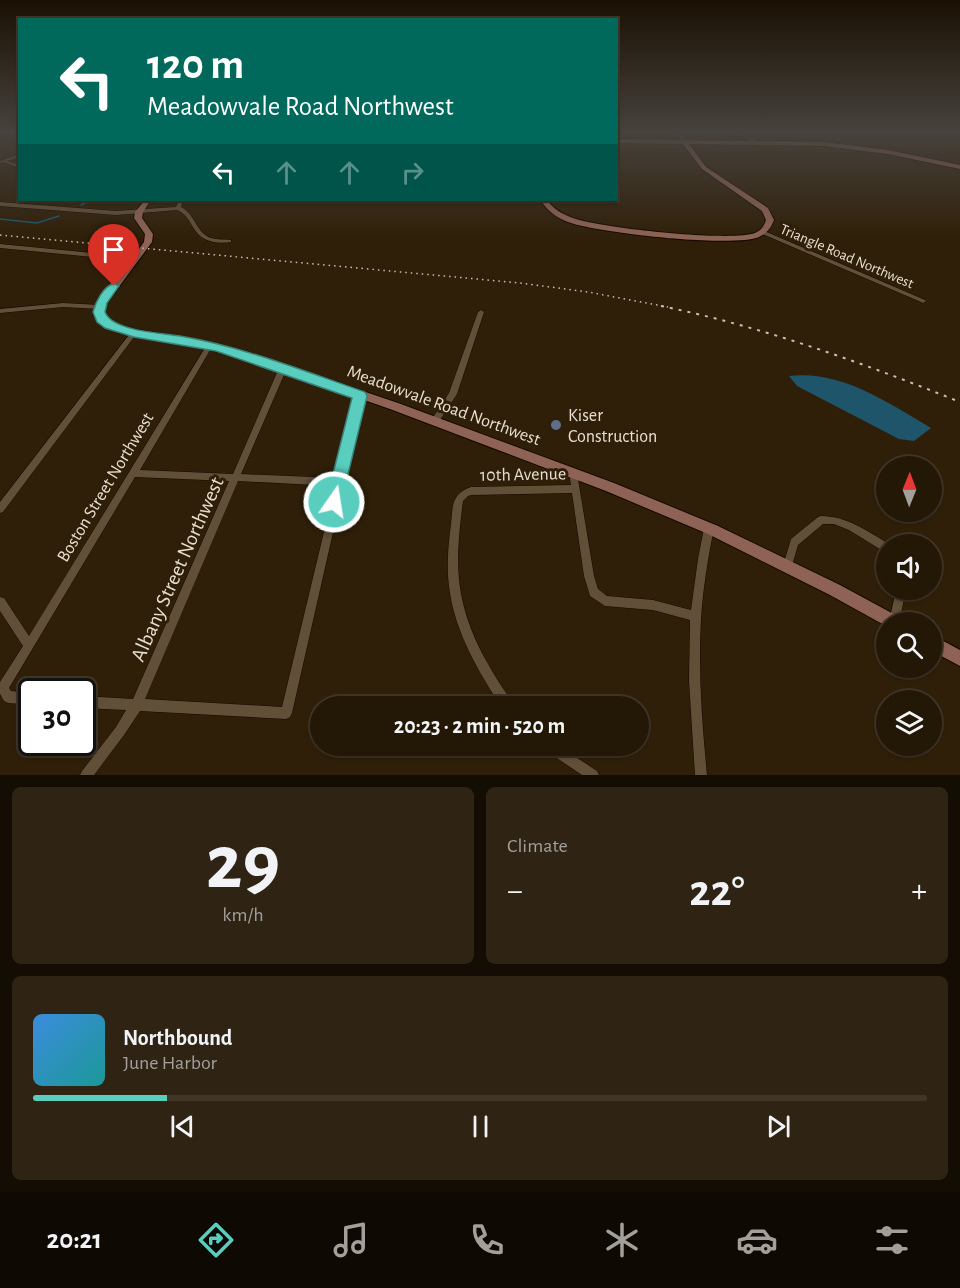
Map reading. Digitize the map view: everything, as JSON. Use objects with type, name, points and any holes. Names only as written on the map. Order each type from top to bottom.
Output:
[{"type":"street","points":[[545,201],[560,215],[595,227],[729,238],[751,237],[762,232],[769,224],[769,217],[765,210],[704,168]]},
{"type":"street","points":[[0,311],[54,306],[100,307],[149,239],[149,234],[138,220],[139,212],[147,201]]},
{"type":"street","points":[[178,208],[181,201]]},
{"type":"street","points":[[0,204],[98,213],[178,208],[186,212],[198,233],[204,238],[217,242],[229,241]]},
{"type":"street","name":"Triangle Road Northwest","points":[[762,232],[923,302]]},
{"type":"street","points":[[0,246],[134,259]]},
{"type":"street","name":"Meadowvale Road Northwest","points":[[100,307],[99,315],[110,325],[134,333],[210,345],[283,368],[435,421],[573,473],[709,528],[876,612]]},
{"type":"street","points":[[435,421],[453,394],[481,312]]},
{"type":"street","points":[[0,509],[134,333]]},
{"type":"street","name":"Boston Street Northwest","points":[[18,698],[8,697],[3,688],[210,345]]},
{"type":"street","name":"Albany Street Northwest","points":[[86,775],[136,706],[283,368]]},
{"type":"street","points":[[96,703],[286,713],[338,482],[360,396]]},
{"type":"street","points":[[133,473],[338,482]]},
{"type":"street","points":[[573,473],[588,576],[594,592],[611,602],[653,605],[694,616]]},
{"type":"street","name":"10th Avenue","points":[[502,696],[466,627],[454,592],[459,500],[465,493],[471,491],[576,489]]},
{"type":"street","points":[[788,566],[794,542],[821,520],[834,520],[852,527],[876,542]]},
{"type":"street","points":[[701,775],[693,694],[694,616],[709,528]]},
{"type":"street","points":[[0,602],[28,646]]},
{"type":"street","points":[[942,648],[960,658]]},
{"type":"street","points":[[564,756],[593,775]]},
{"type":"water","points":[[809,375],[846,383],[881,399],[931,428],[914,441],[899,439],[797,386],[789,376]]},
{"type":"waterway","points":[[81,205],[89,201]]},
{"type":"waterway","points":[[0,219],[37,223],[59,216]]},
{"type":"railway","points":[[0,235],[520,283],[588,292],[668,307]]},
{"type":"railway","points":[[661,306],[738,324],[813,347],[960,402]]},
{"type":"place","name":"Kiser Construction","points":[[556,425]]},
{"type":"route","points":[[114,286],[101,303],[99,315],[110,325],[123,331],[218,347],[360,396],[334,502]]}]
